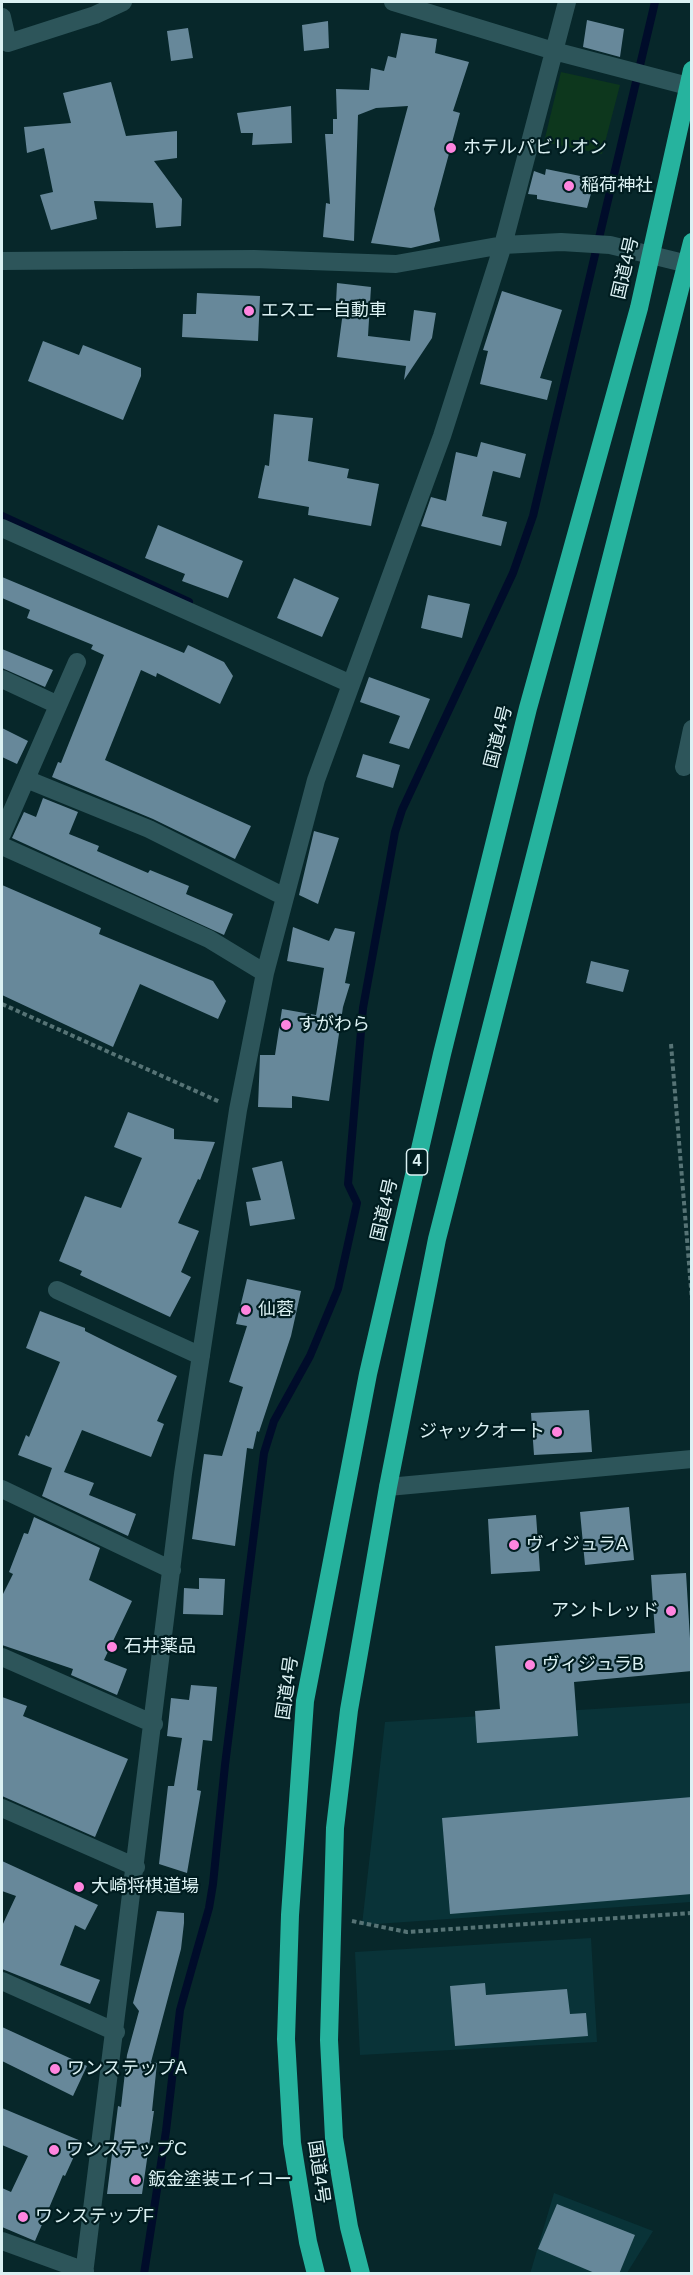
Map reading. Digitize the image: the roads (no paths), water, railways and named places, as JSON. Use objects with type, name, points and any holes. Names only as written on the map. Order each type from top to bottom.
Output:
[{"type":"highway","name":"国道4号","points":[[316,2274],[308,2242],[292,2144],[286,2039],[290,1915],[305,1701],[368,1374],[442,1054],[528,708],[639,309],[690,78]]},
{"type":"highway","name":"国道4号","points":[[361,2274],[349,2227],[334,2138],[329,2040],[336,1828],[349,1710],[387,1487],[437,1239],[517,917],[689,265],[692,242]]},
{"type":"street","points":[[2,17],[8,43],[95,15],[123,2]]},
{"type":"street","points":[[393,2],[554,51],[650,75],[690,78]]},
{"type":"street","points":[[2,2241],[84,2272],[201,1356],[237,1110],[265,973],[283,896],[315,780],[439,446],[504,245],[567,2]]},
{"type":"street","points":[[2,261],[254,259],[396,264],[504,245],[585,243],[610,245],[689,265]]},
{"type":"street","points":[[2,528],[351,684]]},
{"type":"street","points":[[2,834],[77,662]]},
{"type":"street","points":[[2,679],[58,705]]},
{"type":"street","points":[[684,767],[692,729]]},
{"type":"street","points":[[26,779],[149,829],[283,896]]},
{"type":"street","points":[[2,846],[209,939],[265,973]]},
{"type":"street","points":[[57,1290],[201,1356]]},
{"type":"street","points":[[387,1487],[692,1459]]},
{"type":"street","points":[[2,1489],[172,1570]]},
{"type":"street","points":[[2,1657],[154,1724]]},
{"type":"street","points":[[2,1808],[136,1867]]},
{"type":"street","points":[[2,1980],[116,2032]]},
{"type":"waterway","points":[[144,2274],[166,2131],[180,2010],[209,1908],[213,1884],[225,1765],[264,1453],[274,1421],[310,1356],[338,1289],[357,1203],[348,1184],[363,1008],[395,832],[402,810],[513,573],[533,516],[655,2]]},
{"type":"waterway","points":[[2,516],[189,602]]},
{"type":"place","name":"ホテルパビリオン","points":[[451,148]]},
{"type":"place","name":"稲荷神社","points":[[569,186]]},
{"type":"place","name":"エスエー自動車","points":[[249,311]]},
{"type":"place","name":"すがわら","points":[[286,1025]]},
{"type":"place","name":"仙蓉","points":[[246,1310]]},
{"type":"place","name":"ジャックオート","points":[[557,1432]]},
{"type":"place","name":"ヴィジュラA","points":[[514,1545]]},
{"type":"place","name":"アントレッド","points":[[671,1611]]},
{"type":"place","name":"石井薬品","points":[[112,1647]]},
{"type":"place","name":"ヴィジュラB","points":[[530,1665]]},
{"type":"place","name":"大崎将棋道場","points":[[79,1887]]},
{"type":"place","name":"ワンステップA","points":[[55,2069]]},
{"type":"place","name":"ワンステップC","points":[[54,2150]]},
{"type":"place","name":"鈑金塗装エイコー","points":[[136,2180]]},
{"type":"place","name":"ワンステップF","points":[[23,2217]]}]
